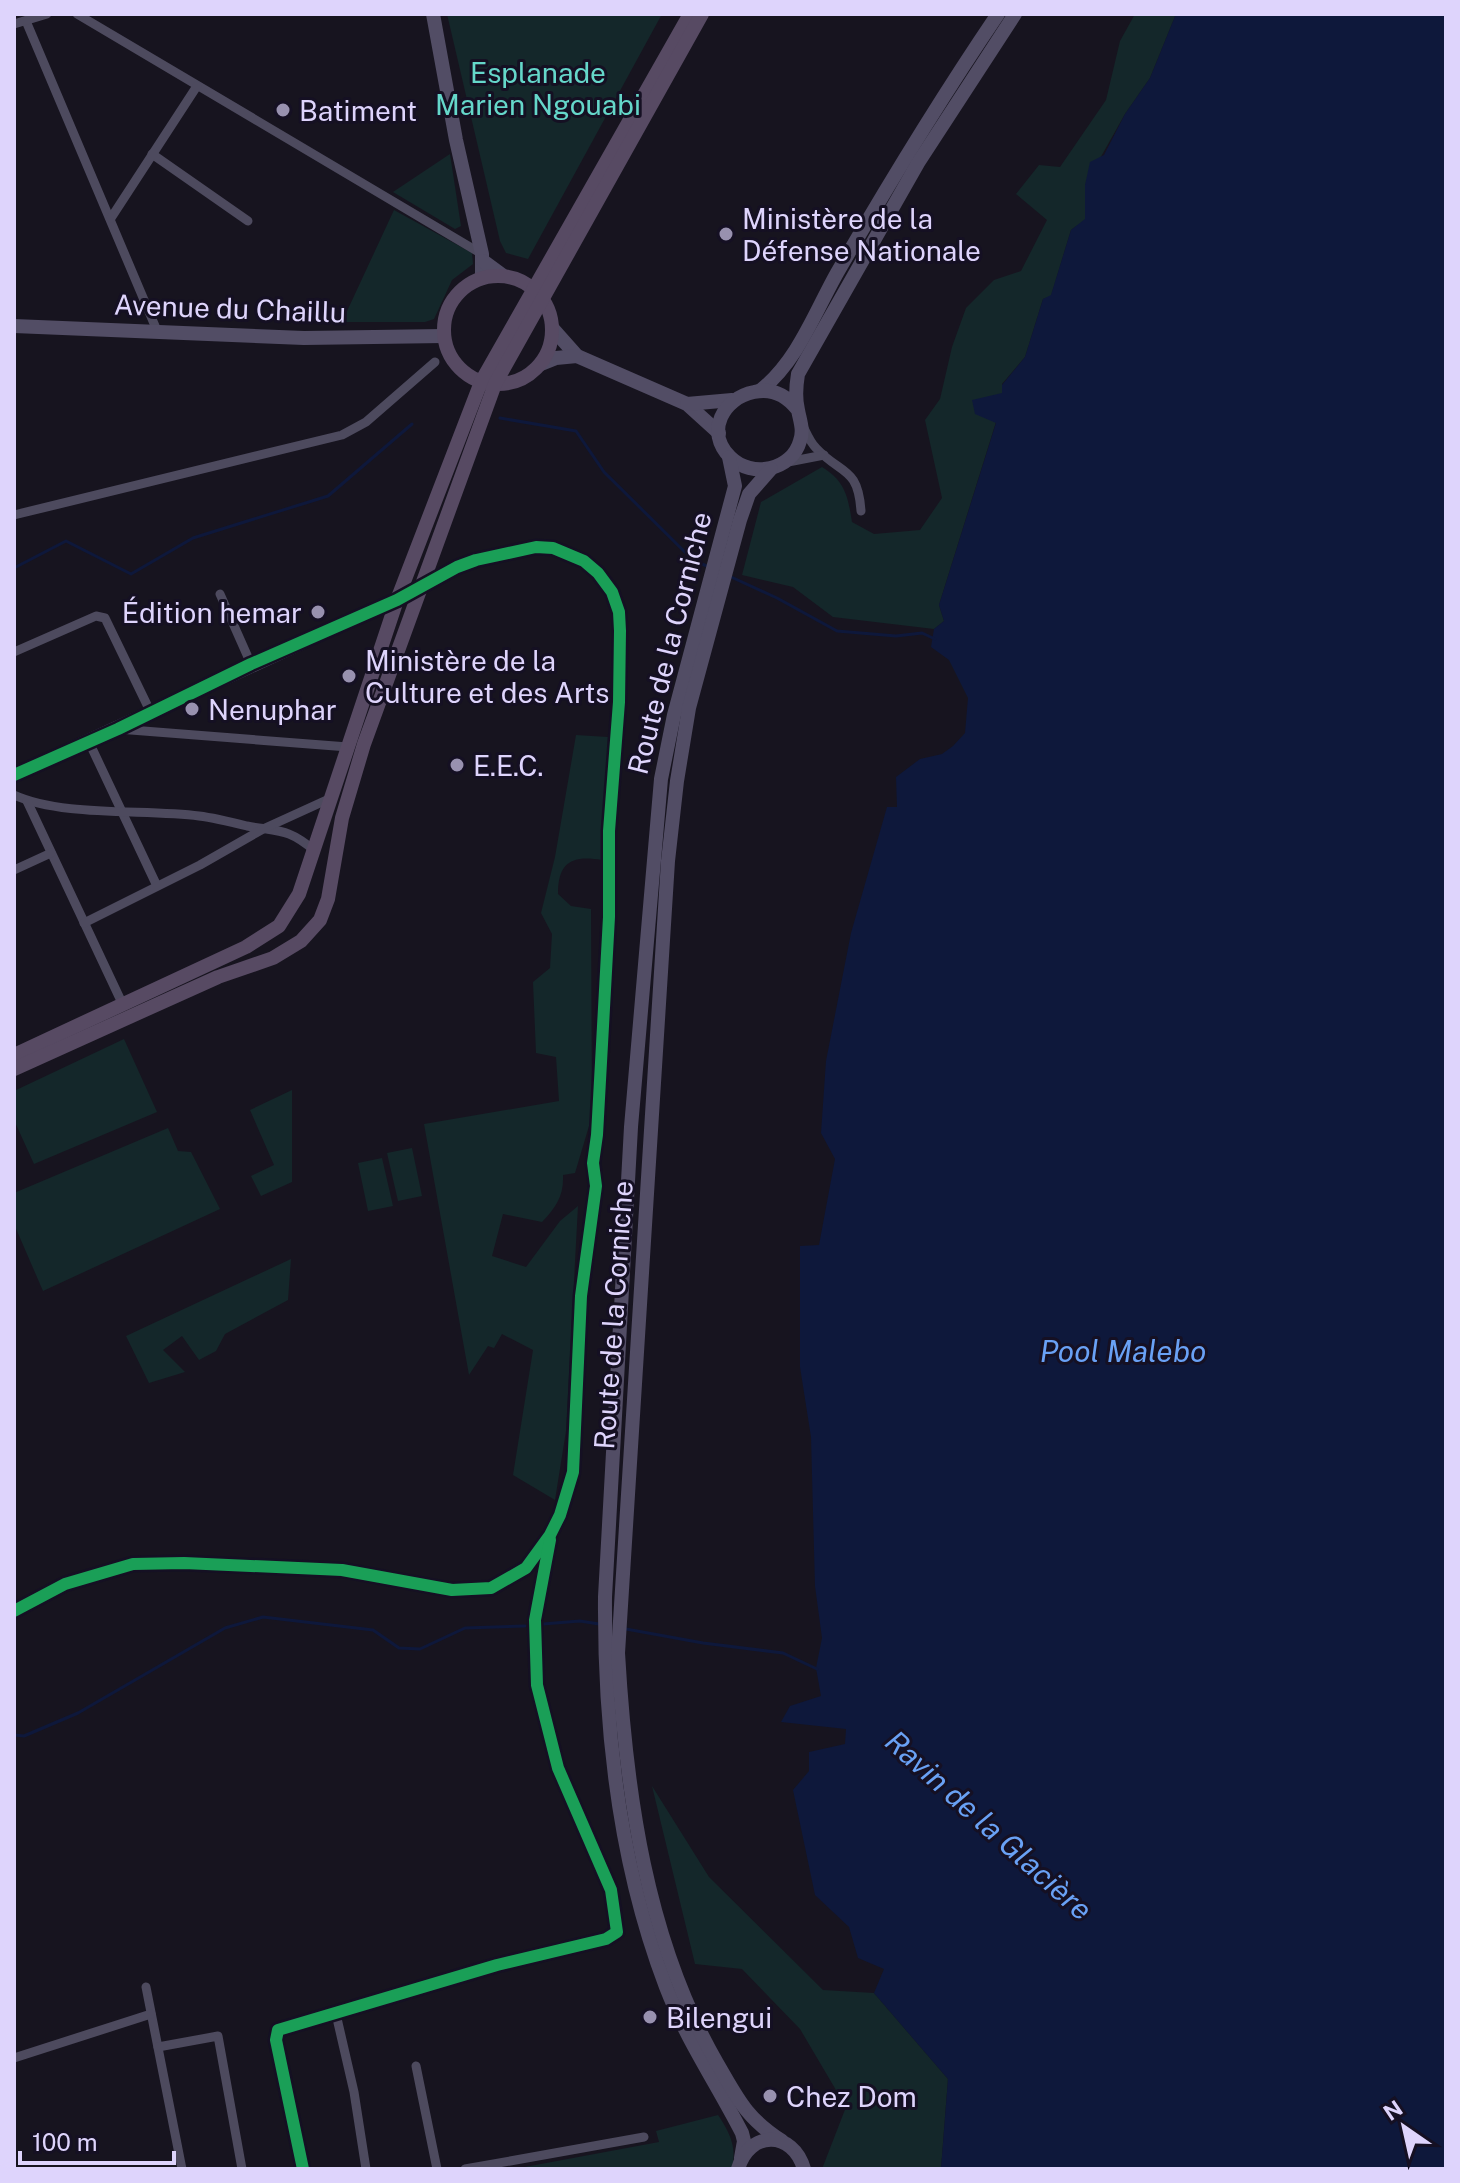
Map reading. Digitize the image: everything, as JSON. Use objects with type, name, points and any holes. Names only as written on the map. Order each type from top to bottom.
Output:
[{"type":"main road","points":[[433,14],[482,257],[482,278]]},
{"type":"main road","points":[[14,1055],[231,955],[271,933],[287,916],[315,851],[397,600],[488,383],[690,14]]},
{"type":"main road","points":[[538,293],[702,14]]},
{"type":"main road","points":[[687,404],[732,400],[761,390],[790,361],[836,276],[936,109],[998,14]]},
{"type":"main road","points":[[553,329],[577,356],[687,404],[719,433],[729,457],[740,464],[755,469],[771,469],[785,462],[795,453],[801,439],[802,426],[795,389],[798,374],[918,163],[1015,14]]},
{"type":"main road","points":[[482,257],[502,275]]},
{"type":"main road","points":[[541,364],[550,348],[553,329],[550,313],[538,293],[519,279],[502,275],[482,278],[468,285],[449,307],[444,336],[448,351],[467,375],[488,383],[513,383],[541,364],[556,358],[577,356]]},
{"type":"main road","name":"Avenue du Chaillu","points":[[14,326],[304,338],[444,336]]},
{"type":"main road","points":[[14,1069],[218,977],[273,958],[310,933],[320,920],[328,899],[348,794],[421,588],[488,383]]},
{"type":"main road","points":[[761,390],[788,398],[797,409]]},
{"type":"main road","points":[[719,433],[721,416],[732,400]]},
{"type":"main road","name":"Route de la Corniche","points":[[729,457],[735,486],[733,520],[674,715],[661,779],[631,1127],[605,1597],[605,1669],[618,1802],[666,1986],[682,2024],[742,2133],[744,2141],[740,2164]]},
{"type":"main road","name":"Route de la Corniche","points":[[733,520],[749,494],[771,469]]},
{"type":"main road","points":[[14,775],[421,588]]},
{"type":"main road","name":"Route de la Corniche","points":[[645,1900],[704,2041],[747,2114],[792,2147],[804,2169]]},
{"type":"main road","name":"Route de la Corniche","points":[[740,2164],[748,2149],[758,2142],[782,2141]]},
{"type":"street","points":[[14,24],[47,14]]},
{"type":"street","points":[[77,14],[482,257]]},
{"type":"street","points":[[26,21],[158,333]]},
{"type":"street","points":[[111,218],[197,86]]},
{"type":"street","points":[[152,154],[248,221]]},
{"type":"street","points":[[14,515],[342,435],[366,422],[435,362]]},
{"type":"street","points":[[802,426],[813,445],[851,474],[860,496],[861,511]]},
{"type":"street","points":[[785,462],[824,455]]},
{"type":"street","points":[[14,1611],[65,1584],[133,1564],[184,1563],[342,1570],[452,1590],[491,1588],[526,1568],[560,1515],[573,1472],[581,1296],[596,1186],[593,1163],[609,917],[609,831],[619,702],[619,612],[612,592],[598,573],[584,561],[553,548],[520,549],[476,560],[441,574],[421,588]]},
{"type":"street","points":[[220,594],[251,664]]},
{"type":"street","points":[[14,652],[96,616],[105,618],[151,713]]},
{"type":"street","points":[[118,729],[348,747]]},
{"type":"street","points":[[89,742],[157,886]]},
{"type":"street","points":[[14,795],[27,801],[122,812],[199,816],[294,834],[315,851]]},
{"type":"street","points":[[84,923],[263,829],[331,798]]},
{"type":"street","points":[[27,801],[123,1005]]},
{"type":"street","points":[[14,870],[51,853]]},
{"type":"street","points":[[303,2169],[276,2034],[283,2028],[484,1969],[606,1939],[617,1932],[611,1890],[558,1768],[537,1685],[534,1628],[550,1535]]},
{"type":"street","points":[[146,1987],[182,2169]]},
{"type":"street","points":[[14,2058],[151,2014]]},
{"type":"street","points":[[336,2014],[366,2169]]},
{"type":"street","points":[[158,2047],[218,2036],[242,2169]]},
{"type":"street","points":[[416,2066],[437,2169]]},
{"type":"street","points":[[465,2169],[644,2137]]},
{"type":"green space","name":"Esplanade Marien Ngouabi","points":[[447,14],[662,14],[528,259],[506,253],[500,241]]},
{"type":"green space","points":[[1135,14],[1176,14],[1150,78],[1125,114],[1085,185],[1085,220],[1071,230],[1051,296],[1043,299],[1025,357],[1002,384],[996,422],[939,605],[944,621],[934,629],[833,617],[793,587],[742,575],[761,502],[822,467],[836,478],[844,490],[852,522],[874,534],[920,530],[942,498],[925,420],[940,399],[952,347],[966,308],[994,280],[1021,271],[1047,220],[1016,194],[1039,165],[1060,167],[1106,100],[1120,41]]},
{"type":"green space","points":[[450,154],[461,226],[455,229],[393,192]]},
{"type":"green space","points":[[394,210],[472,253],[473,264],[452,280],[434,319],[425,322],[342,322]]},
{"type":"green space","points":[[576,735],[608,737],[602,860],[582,859],[569,863],[561,874],[558,894],[571,906],[591,909],[592,1116],[575,1173],[563,1175],[562,1189],[555,1206],[542,1222],[503,1214],[492,1256],[526,1267],[560,1221],[578,1206],[566,1431],[555,1500],[513,1475],[533,1350],[502,1334],[494,1348],[488,1346],[469,1375],[424,1124],[559,1101],[556,1057],[536,1053],[533,982],[550,968],[552,934],[541,913],[555,857]]},
{"type":"green space","points":[[124,1039],[157,1112],[34,1164],[14,1120],[14,1091]]},
{"type":"green space","points":[[292,1090],[292,1182],[261,1196],[251,1176],[274,1165],[250,1110]]},
{"type":"green space","points":[[168,1128],[178,1151],[191,1152],[220,1209],[43,1291],[14,1224],[14,1193]]},
{"type":"green space","points":[[412,1148],[422,1196],[398,1201],[387,1153]]},
{"type":"green space","points":[[382,1158],[393,1206],[368,1211],[358,1163]]},
{"type":"green space","points":[[291,1259],[288,1300],[225,1334],[216,1351],[199,1360],[182,1336],[163,1350],[185,1372],[149,1383],[126,1336]]},
{"type":"green space","points":[[652,1786],[709,1877],[823,1990],[874,1993],[948,2079],[941,2169],[822,2169],[846,2107],[800,2029],[742,1969],[695,1964]]},
{"type":"green space","points":[[718,2115],[731,2140],[734,2154],[732,2169],[514,2169],[659,2142],[656,2131]]},
{"type":"water","name":"Pool Malebo","points":[[1176,14],[1446,14],[1446,2169],[941,2169],[948,2079],[874,1993],[884,1969],[858,1958],[849,1927],[815,1895],[793,1790],[809,1771],[809,1752],[845,1744],[846,1729],[781,1722],[790,1706],[821,1696],[816,1668],[822,1638],[815,1586],[811,1437],[800,1367],[800,1246],[819,1245],[835,1159],[821,1133],[826,1061],[851,933],[887,807],[897,807],[896,777],[920,759],[942,754],[965,733],[968,698],[949,660],[931,647],[934,629],[944,621],[939,605],[996,423],[975,414],[972,400],[1002,393],[1002,385],[1025,357],[1043,299],[1051,295],[1071,230],[1085,219],[1085,185],[1090,162],[1104,155],[1125,114],[1150,78]]},
{"type":"waterway","points":[[500,418],[576,431],[604,472],[694,561],[707,566]]},
{"type":"waterway","points":[[14,568],[66,541],[131,574],[193,538],[328,496],[412,424]]},
{"type":"waterway","points":[[729,576],[837,631],[896,636],[922,633],[935,639]]},
{"type":"waterway","name":"Ravin de la Glacière","points":[[14,1735],[24,1736],[78,1713],[225,1628],[263,1617],[373,1630],[399,1648],[420,1649],[465,1628],[525,1626]]},
{"type":"waterway","name":"Ravin de la Glacière","points":[[543,1624],[580,1621],[599,1624]]},
{"type":"waterway","name":"Ravin de la Glacière","points":[[626,1629],[783,1653],[817,1669]]},
{"type":"cycle path","points":[[14,775],[118,729],[251,664],[397,600],[476,560],[536,547],[553,548],[584,561],[598,573],[612,592],[619,612],[619,702],[609,831],[609,917],[593,1163],[596,1186],[581,1296],[573,1472],[560,1515],[550,1535],[526,1568],[491,1588],[452,1590],[342,1570],[184,1563],[133,1564],[65,1584],[14,1611]]},
{"type":"cycle path","points":[[303,2169],[276,2040],[278,2030],[497,1965],[606,1939],[617,1932],[611,1890],[558,1768],[537,1685],[535,1620],[550,1540]]},
{"type":"place","name":"Batiment","points":[[283,110]]},
{"type":"place","name":"Ministère de la Défense Nationale","points":[[726,234]]},
{"type":"place","name":"Édition hemar","points":[[318,612]]},
{"type":"place","name":"Ministère de la Culture et des Arts","points":[[349,676]]},
{"type":"place","name":"Nenuphar","points":[[192,709]]},
{"type":"place","name":"E.E.C.","points":[[457,765]]},
{"type":"place","name":"Bilengui","points":[[650,2017]]},
{"type":"place","name":"Chez Dom","points":[[770,2096]]}]
